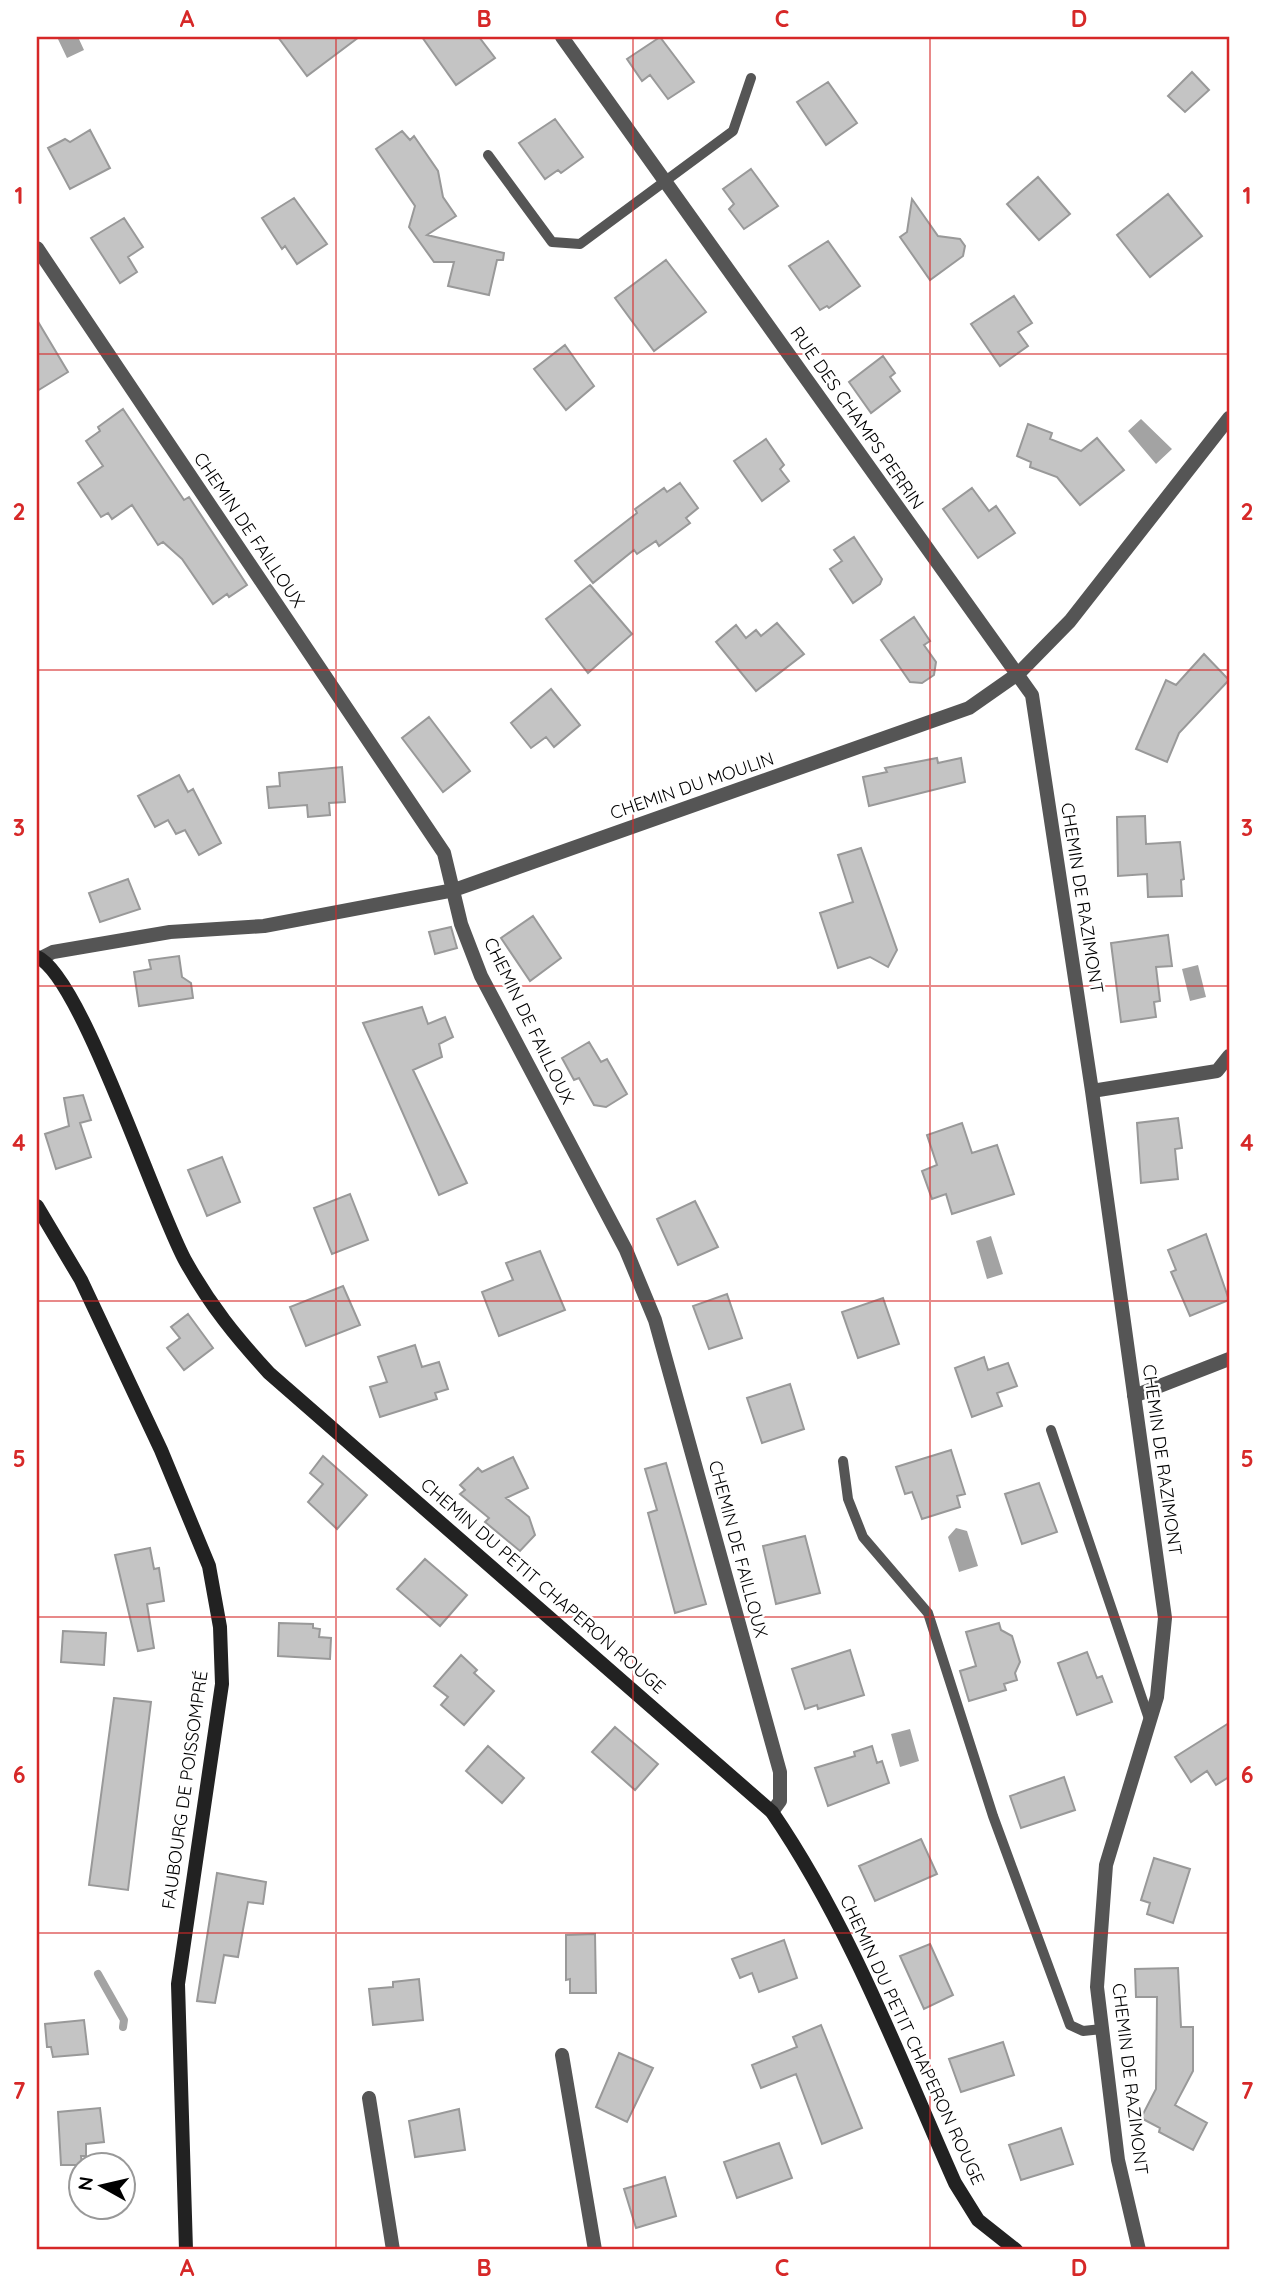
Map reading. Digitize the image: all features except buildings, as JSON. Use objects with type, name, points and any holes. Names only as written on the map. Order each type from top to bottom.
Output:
[{"type":"street","name":"RUE DES CHAMPS PERRIN","points":[[562,37],[954,589],[1020,673]]},
{"type":"street","name":"CHEMIN DE FAILLOUX","points":[[37,248],[444,853],[461,924],[481,976],[626,1250],[655,1320],[780,1772],[780,1801],[772,1812]]},
{"type":"street","name":"CHEMIN DU MOULIN","points":[[39,958],[66,949],[170,932],[264,926],[454,890],[968,708],[1020,673],[1070,621],[1229,418]]},
{"type":"street","name":"CHEMIN DE RAZIMONT","points":[[1020,673],[1032,695],[1092,1091],[1165,1618],[1157,1698],[1106,1865],[1097,1987],[1118,2160],[1139,2250]]},
{"type":"street","name":"CHEMIN DU PETIT CHAPERON ROUGE","points":[[39,958],[75,1003],[184,1260],[220,1318],[269,1373],[772,1812],[800,1853],[844,1935],[955,2183],[978,2220],[1016,2250]]},
{"type":"street","points":[[1092,1091],[1217,1071],[1229,1056]]},
{"type":"street","name":"FAUBOURG DE POISSOMPRÉ","points":[[37,1206],[80,1280],[161,1450],[209,1566],[220,1627],[222,1684],[178,1984],[186,2250]]},
{"type":"street","points":[[1134,1396],[1229,1359]]},
{"type":"street","points":[[562,2055],[595,2250]]},
{"type":"street","points":[[369,2098],[393,2250]]},
{"type":"lane","points":[[488,155],[552,242],[580,244],[733,131],[751,78]]},
{"type":"lane","points":[[1051,1430],[1150,1722]]},
{"type":"lane","points":[[843,1461],[848,1499],[863,1537],[928,1614],[993,1816],[1070,2025],[1083,2031],[1102,2029]]},
{"type":"shaded area","points":[[57,37],[78,37],[84,50],[67,58]]},
{"type":"shaded area","points":[[1141,419],[1172,449],[1156,464],[1128,431]]},
{"type":"shaded area","points":[[1198,965],[1206,997],[1190,1001],[1182,969]]},
{"type":"shaded area","points":[[991,1236],[1003,1274],[987,1279],[976,1241]]},
{"type":"shaded area","points":[[956,1528],[967,1531],[978,1566],[959,1572],[948,1537]]},
{"type":"shaded area","points":[[910,1729],[919,1761],[900,1767],[891,1734]]},
{"type":"waterway","points":[[98,1974],[124,2020],[123,2027]]}]
